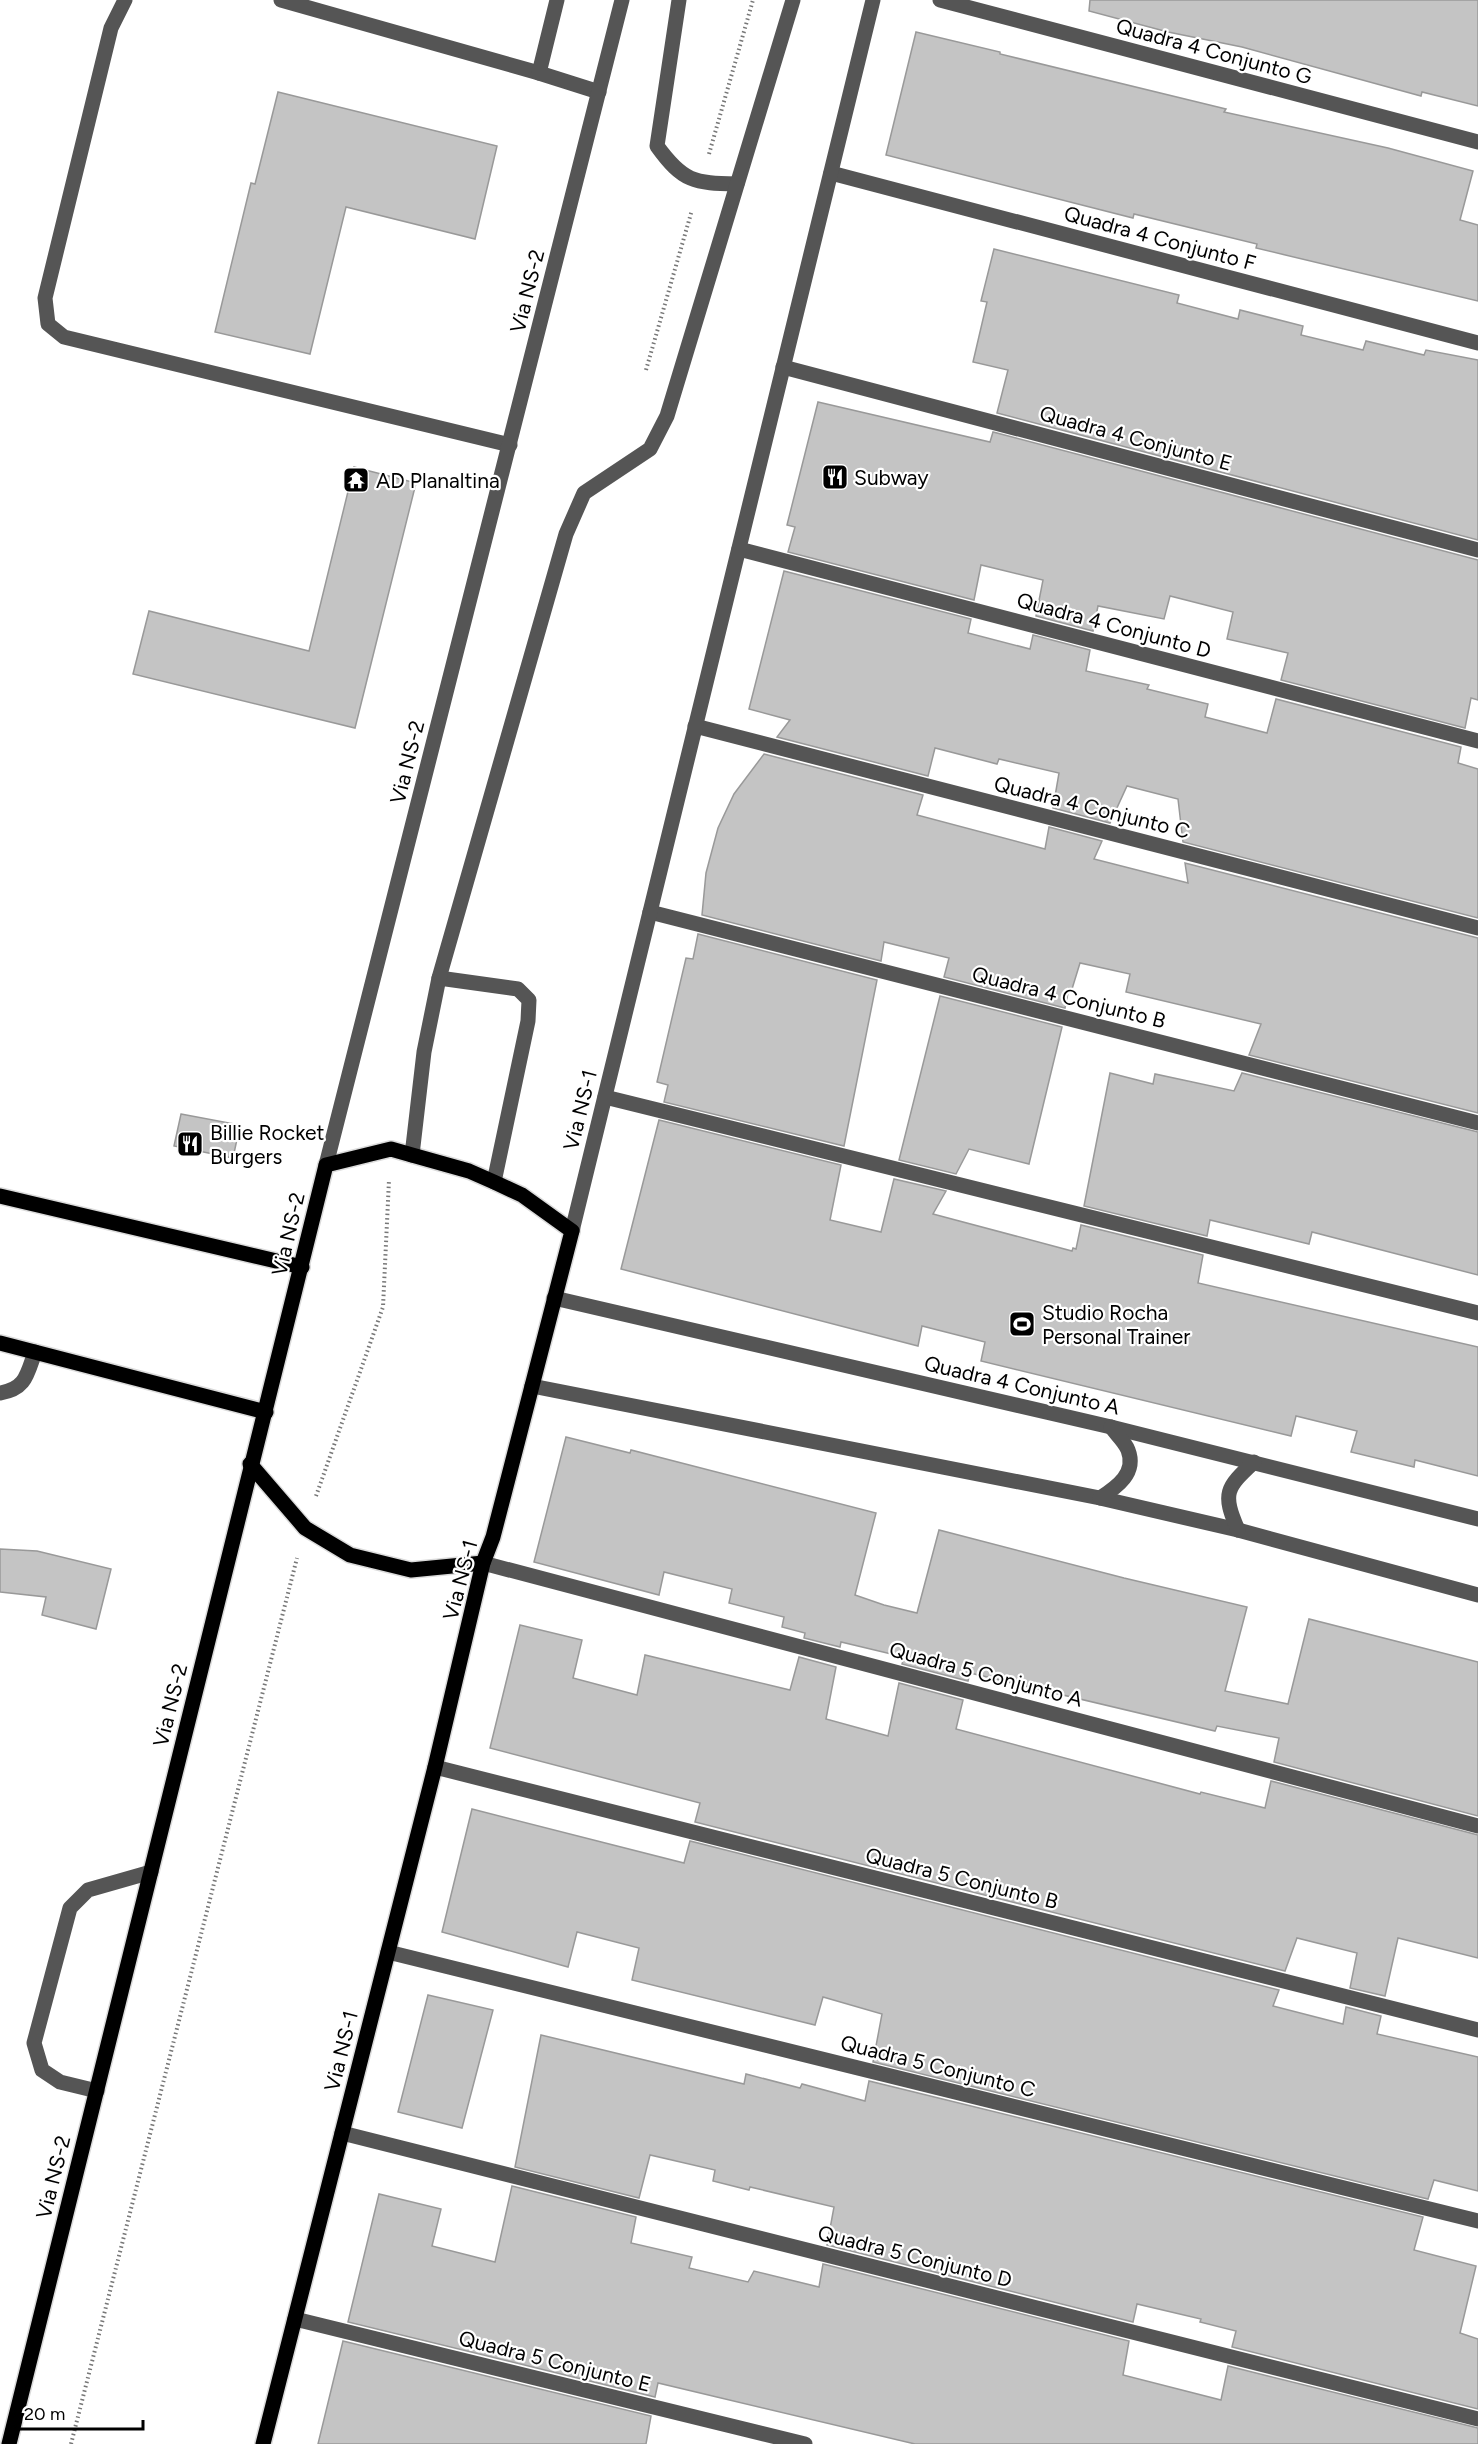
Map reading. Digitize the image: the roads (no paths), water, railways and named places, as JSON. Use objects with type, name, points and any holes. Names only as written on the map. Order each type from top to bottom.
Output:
[{"type":"main road","points":[[326,1165],[391,1149],[469,1171],[494,1182],[522,1195],[572,1231]]},
{"type":"main road","name":"Via NS-2","points":[[9,2444],[250,1464],[266,1412],[326,1165]]},
{"type":"main road","points":[[0,1196],[302,1267]]},
{"type":"main road","name":"Via NS-1","points":[[263,2444],[435,1767],[483,1563],[493,1537],[572,1231]]},
{"type":"main road","points":[[0,1343],[266,1412]]},
{"type":"main road","points":[[250,1464],[305,1528],[350,1555],[411,1570],[483,1563]]},
{"type":"street","points":[[124,0],[111,28],[45,298],[48,324],[63,338],[510,445]]},
{"type":"street","points":[[281,0],[599,92]]},
{"type":"street","points":[[539,74],[557,0]]},
{"type":"street","name":"Via NS-2","points":[[326,1165],[622,0]]},
{"type":"street","points":[[680,0],[657,146],[672,167],[700,183],[737,184]]},
{"type":"street","points":[[412,1155],[424,1052],[439,978],[566,534],[584,493],[650,449],[667,416],[793,0]]},
{"type":"street","points":[[695,726],[873,0]]},
{"type":"street","name":"Quadra 4 Conjunto G","points":[[939,0],[1478,142]]},
{"type":"street","name":"Quadra 4 Conjunto F","points":[[831,173],[1478,343]]},
{"type":"street","name":"Quadra 4 Conjunto E","points":[[783,367],[1478,550]]},
{"type":"street","name":"Quadra 4 Conjunto D","points":[[739,549],[1478,741]]},
{"type":"street","name":"Via NS-1","points":[[572,1231],[695,726]]},
{"type":"street","name":"Quadra 4 Conjunto C","points":[[695,726],[1478,928]]},
{"type":"street","name":"Quadra 4 Conjunto B","points":[[650,912],[1478,1123]]},
{"type":"street","points":[[439,978],[518,989],[529,1000],[528,1022],[494,1182]]},
{"type":"street","points":[[605,1097],[1478,1313]]},
{"type":"street","name":"Quadra 4 Conjunto A","points":[[554,1298],[1111,1427],[1478,1520]]},
{"type":"street","points":[[0,1393],[12,1391],[26,1380],[34,1352]]},
{"type":"street","points":[[532,1386],[1100,1498],[1238,1530],[1478,1595]]},
{"type":"street","points":[[1100,1498],[1118,1487],[1130,1471],[1128,1450],[1111,1427]]},
{"type":"street","points":[[1238,1530],[1230,1511],[1228,1497],[1233,1482],[1254,1462]]},
{"type":"street","name":"Quadra 5 Conjunto A","points":[[483,1563],[1478,1826]]},
{"type":"street","name":"Quadra 5 Conjunto B","points":[[435,1767],[1478,2030]]},
{"type":"street","points":[[97,2091],[60,2082],[42,2070],[34,2043],[70,1908],[88,1890],[151,1872]]},
{"type":"street","name":"Quadra 5 Conjunto C","points":[[388,1952],[1478,2221]]},
{"type":"street","name":"Quadra 5 Conjunto D","points":[[342,2133],[1478,2419]]},
{"type":"street","name":"Quadra 5 Conjunto E","points":[[295,2319],[805,2444]]},
{"type":"place","name":"Subway","points":[[835,477]]},
{"type":"place","name":"AD Planaltina","points":[[356,480]]},
{"type":"place","name":"Billie Rocket Burgers","points":[[190,1144]]},
{"type":"place","name":"Studio Rocha Personal Trainer","points":[[1022,1324]]}]
